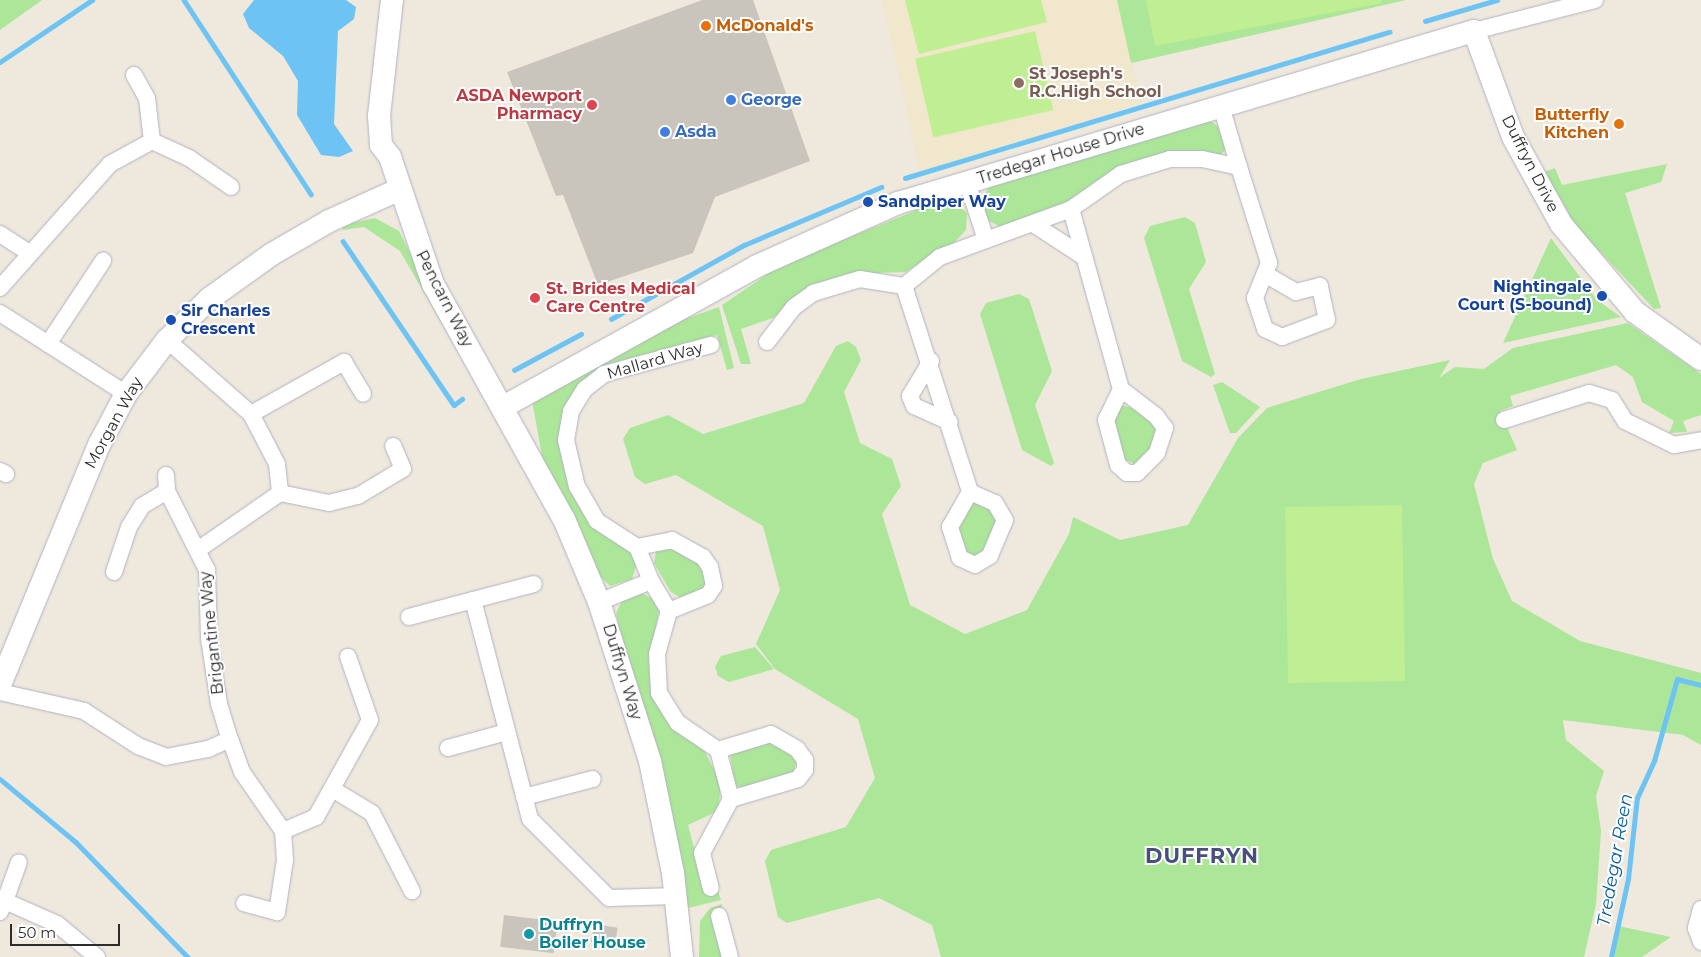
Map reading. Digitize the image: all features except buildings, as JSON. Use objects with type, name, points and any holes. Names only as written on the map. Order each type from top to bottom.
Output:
[{"type":"street","name":"Pencarn Way","points":[[392,0],[384,95],[395,141],[390,157],[398,190],[433,284],[503,407]]},
{"type":"street","name":"Tredegar House Drive","points":[[503,407],[805,242],[898,203],[1474,30],[1594,0]]},
{"type":"street","name":"Duffryn Drive","points":[[1474,30],[1513,137],[1560,224],[1635,312],[1701,359]]},
{"type":"street","points":[[134,75],[147,98],[152,140]]},
{"type":"street","points":[[1221,106],[1267,256],[1266,275],[1256,298],[1268,334],[1282,337],[1328,320],[1320,286],[1296,292],[1266,275]]},
{"type":"street","points":[[152,140],[189,158],[231,187]]},
{"type":"street","points":[[0,288],[28,252],[110,164],[152,140]]},
{"type":"street","points":[[767,342],[794,307],[813,293],[860,279],[904,286],[940,257],[986,240],[1036,225],[1071,209],[1107,181],[1150,164],[1186,158],[1239,167]]},
{"type":"street","points":[[967,182],[986,240]]},
{"type":"street","name":"Morgan Way","points":[[0,685],[78,490],[126,394],[167,340],[209,299],[272,254],[329,221],[398,190]]},
{"type":"street","points":[[1071,209],[1120,389],[1156,416],[1165,428],[1157,453],[1136,473],[1126,473],[1118,465],[1106,420],[1120,389]]},
{"type":"street","points":[[1036,225],[1084,257]]},
{"type":"street","points":[[0,234],[28,252]]},
{"type":"street","points":[[48,344],[103,261]]},
{"type":"street","points":[[904,286],[931,360],[970,492]]},
{"type":"street","points":[[0,313],[126,394]]},
{"type":"street","points":[[167,340],[251,414],[277,464],[280,493]]},
{"type":"street","name":"Mallard Way","points":[[636,547],[607,529],[586,507],[568,453],[571,411],[584,389],[604,374],[711,345]]},
{"type":"street","points":[[931,360],[910,396],[914,406],[950,422]]},
{"type":"street","points":[[251,414],[344,362],[363,394]]},
{"type":"street","points":[[1504,420],[1589,393],[1612,400],[1625,421],[1674,445],[1701,440]]},
{"type":"street","name":"Duffryn Way","points":[[503,407],[564,519],[599,602],[650,761],[676,896],[682,957]]},
{"type":"street","points":[[199,549],[280,493],[328,503],[358,496],[403,469],[393,446]]},
{"type":"street","name":"Brigantine Way","points":[[166,474],[167,491],[199,549],[207,570],[209,638],[219,704],[230,739],[242,772],[282,831],[285,860],[276,912],[244,903]]},
{"type":"street","points":[[114,572],[142,506],[167,491]]},
{"type":"street","points":[[669,611],[708,595],[714,586],[710,567],[703,557],[672,540],[636,547],[651,581],[669,611],[657,654],[659,693],[678,723],[718,750],[731,798],[702,853],[711,888]]},
{"type":"street","points":[[599,602],[651,581]]},
{"type":"street","points":[[409,617],[534,584]]},
{"type":"street","points":[[473,600],[530,819],[596,889],[626,900],[676,896]]},
{"type":"street","points":[[282,831],[316,817],[334,790],[370,720],[348,657]]},
{"type":"street","points":[[0,692],[84,711],[138,746],[166,757],[208,749],[230,739]]},
{"type":"street","points":[[448,748],[507,732]]},
{"type":"street","points":[[718,750],[771,734],[798,749],[805,760],[805,770],[798,778],[731,798]]},
{"type":"street","points":[[524,797],[593,779]]},
{"type":"street","points":[[334,790],[372,812],[412,891]]},
{"type":"street","points":[[19,862],[2,906],[57,924],[96,957]]},
{"type":"street","points":[[1701,909],[1696,928],[1701,942]]},
{"type":"street","points":[[719,916],[730,957]]},
{"type":"shaded area","name":"St Joseph's R.C.High School","points":[[882,0],[1406,0],[1132,63],[1142,103],[920,172]]},
{"type":"green space","points":[[0,0],[42,0],[0,30]]},
{"type":"green space","points":[[905,0],[1041,0],[1047,22],[919,54]]},
{"type":"green space","points":[[1117,0],[1406,0],[1131,63]]},
{"type":"green space","points":[[1146,0],[1381,0],[1382,3],[1155,46]]},
{"type":"green space","points":[[1035,31],[1053,110],[933,138],[915,59]]},
{"type":"green space","points":[[1211,121],[1221,129],[1226,150],[1220,155],[1188,152],[1063,208],[1001,227],[987,220],[981,203],[990,184]]},
{"type":"green space","points":[[1667,164],[1661,182],[1625,193],[1661,308],[1654,309],[1576,226],[1544,172],[1555,168],[1562,185]]},
{"type":"green space","points":[[942,200],[953,200],[967,213],[966,230],[952,245],[905,272],[846,274],[807,288],[773,318],[741,329],[751,364],[741,364],[722,305],[769,273],[818,250]]},
{"type":"green space","points":[[1185,217],[1195,223],[1206,262],[1189,289],[1215,374],[1211,377],[1182,361],[1144,238],[1150,226]]},
{"type":"green space","points":[[375,218],[399,231],[475,381],[400,251],[364,227],[343,230],[342,225]]},
{"type":"green space","points":[[1551,238],[1597,300],[1621,317],[1503,343]]},
{"type":"green space","points":[[1019,294],[1029,299],[1052,371],[1035,405],[1054,463],[1051,466],[1022,450],[980,314],[986,303]]},
{"type":"green space","points":[[719,307],[734,368],[727,370],[717,335],[612,363],[596,372],[573,395],[573,496],[594,527],[633,554],[637,563],[632,579],[610,586],[596,572],[542,456],[532,400],[680,321]]},
{"type":"green space","points":[[1628,323],[1701,374],[1701,415],[1683,421],[1687,432],[1669,433],[1674,421],[1642,402],[1633,377],[1616,365],[1510,396],[1513,406],[1500,411],[1517,450],[1483,463],[1474,484],[1493,559],[1512,601],[1580,641],[1701,673],[1701,745],[1683,735],[1563,720],[1566,740],[1604,771],[1596,796],[1601,831],[1596,904],[1584,957],[941,957],[932,925],[879,898],[787,923],[778,917],[765,861],[771,850],[846,827],[875,778],[858,719],[775,669],[756,644],[780,590],[763,526],[676,475],[645,484],[635,477],[623,439],[630,428],[668,415],[703,434],[804,403],[836,346],[848,341],[856,347],[861,360],[844,392],[860,443],[892,459],[901,486],[882,514],[910,605],[965,634],[1027,610],[1069,534],[1073,517],[1120,540],[1188,525],[1238,438],[1267,408],[1361,379],[1450,360],[1439,378],[1455,367],[1484,369],[1513,348]]},
{"type":"green space","points":[[1222,382],[1260,407],[1236,433],[1230,433],[1213,385]]},
{"type":"green space","points":[[1121,405],[1137,409],[1157,426],[1157,441],[1137,465],[1122,458],[1111,418]]},
{"type":"green space","points":[[972,502],[992,509],[998,519],[987,549],[978,558],[966,553],[957,525]]},
{"type":"green space","points":[[1402,505],[1405,681],[1288,683],[1285,507]]},
{"type":"green space","points":[[668,545],[703,564],[707,587],[683,599],[671,592],[654,563],[656,551]]},
{"type":"green space","points":[[639,592],[652,598],[659,610],[649,668],[653,699],[669,724],[703,748],[721,783],[718,811],[688,825],[706,894],[718,891],[721,900],[684,909],[616,613],[624,597]]},
{"type":"green space","points":[[755,647],[774,669],[729,682],[718,676],[715,667],[721,656]]},
{"type":"green space","points":[[770,741],[797,757],[794,772],[744,788],[735,786],[730,753]]},
{"type":"green space","points":[[722,904],[724,957],[699,957],[700,921],[710,908]]},
{"type":"green space","points":[[1619,926],[1671,937],[1642,957],[1611,957]]},
{"type":"water","points":[[254,0],[346,0],[356,7],[354,19],[338,31],[334,124],[353,151],[339,157],[321,155],[297,115],[298,81],[283,56],[249,28],[243,14]]},
{"type":"waterway","points":[[0,62],[92,0]]},
{"type":"waterway","points":[[184,0],[311,194]]},
{"type":"waterway","points":[[1425,21],[1497,0]]},
{"type":"waterway","points":[[905,178],[1389,32]]},
{"type":"waterway","points":[[611,319],[744,245],[881,187]]},
{"type":"waterway","points":[[343,241],[454,405],[462,399]]},
{"type":"waterway","points":[[514,370],[581,334]]},
{"type":"waterway","name":"Tredegar Reen","points":[[1611,957],[1628,879],[1637,798],[1654,761],[1677,679],[1701,685]]},
{"type":"waterway","points":[[0,779],[76,842],[188,957]]},
{"type":"place","name":"McDonald's","points":[[706,26]]},
{"type":"place","name":"St Joseph's R.C.High School","points":[[1019,83]]},
{"type":"place","name":"George","points":[[731,100]]},
{"type":"place","name":"ASDA Newport Pharmacy","points":[[592,105]]},
{"type":"place","name":"Butterfly Kitchen","points":[[1619,124]]},
{"type":"place","name":"Asda","points":[[665,132]]},
{"type":"place","name":"Sandpiper Way","points":[[868,202]]},
{"type":"place","name":"Nightingale Court (S-bound)","points":[[1602,296]]},
{"type":"place","name":"St. Brides Medical Care Centre","points":[[535,298]]},
{"type":"place","name":"Sir Charles Crescent","points":[[171,320]]},
{"type":"place","name":"Duffryn Boiler House","points":[[529,934]]},
{"type":"district","name":"DUFFRYN","points":[[1202,856]]}]
